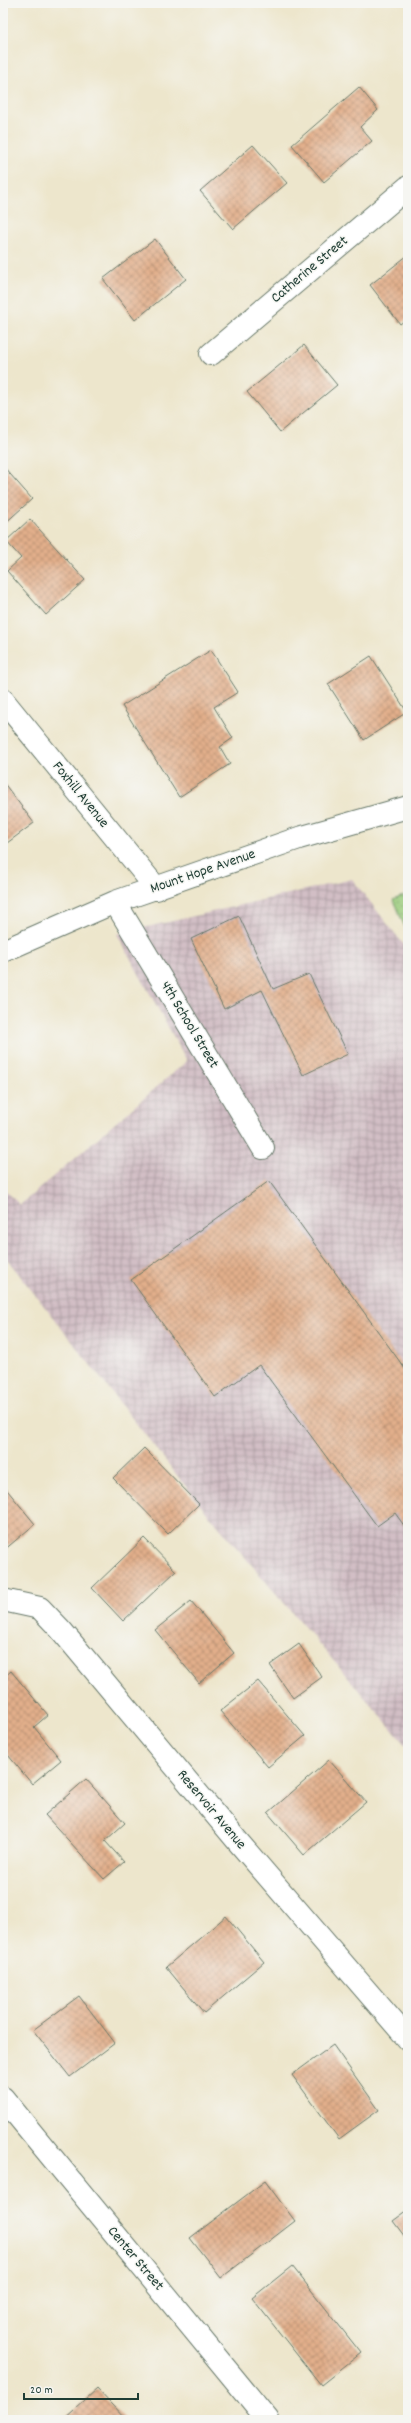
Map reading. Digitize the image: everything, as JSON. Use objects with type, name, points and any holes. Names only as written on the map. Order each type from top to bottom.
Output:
[{"type":"street","name":"Catherine Street","points":[[212,354],[408,187]]},
{"type":"street","name":"Foxhill Avenue","points":[[3,700],[157,889]]},
{"type":"street","name":"Mount Hope Avenue","points":[[3,951],[115,902],[157,889],[299,838],[408,807]]},
{"type":"street","name":"4th School Street","points":[[115,902],[263,1148]]},
{"type":"street","name":"Reservoir Avenue","points":[[3,1600],[40,1608],[61,1630],[240,1844],[408,2039]]},
{"type":"street","name":"Center Street","points":[[3,2098],[268,2420]]},
{"type":"shaded area","points":[[352,879],[408,950],[408,1748],[202,1507],[3,1254],[3,1188],[20,1205],[187,1061],[117,934]]},
{"type":"green space","points":[[408,894],[408,934],[393,900]]},
{"type":"building","points":[[359,87],[378,110],[360,127],[372,141],[324,182],[292,145]]},
{"type":"building","points":[[253,145],[287,183],[233,229],[200,191]]},
{"type":"building","points":[[155,239],[186,279],[135,320],[103,279]]},
{"type":"building","points":[[408,255],[408,318],[400,324],[370,285]]},
{"type":"building","points":[[304,345],[337,385],[280,432],[247,392]]},
{"type":"building","points":[[3,466],[32,499],[3,525]]},
{"type":"building","points":[[30,519],[85,580],[46,615],[7,571],[21,558],[6,541]]},
{"type":"building","points":[[211,650],[238,692],[214,707],[233,738],[220,747],[230,764],[179,797],[122,706]]},
{"type":"building","points":[[371,656],[407,712],[364,740],[328,684]]},
{"type":"building","points":[[3,782],[34,823],[3,846]]},
{"type":"building","points":[[239,916],[273,989],[309,974],[348,1054],[303,1075],[262,990],[224,1009],[191,939]]},
{"type":"building","points":[[269,1181],[408,1373],[408,1531],[395,1513],[377,1526],[259,1365],[215,1397],[131,1280]]},
{"type":"building","points":[[144,1448],[199,1504],[168,1534],[113,1478]]},
{"type":"building","points":[[3,1485],[35,1524],[3,1551]]},
{"type":"building","points":[[144,1538],[176,1571],[123,1621],[92,1588]]},
{"type":"building","points":[[191,1601],[234,1653],[199,1683],[155,1630]]},
{"type":"building","points":[[299,1644],[322,1677],[293,1698],[270,1665]]},
{"type":"building","points":[[11,1671],[48,1715],[34,1727],[61,1760],[32,1784],[3,1749],[3,1678]]},
{"type":"building","points":[[258,1681],[305,1736],[268,1767],[220,1711]]},
{"type":"building","points":[[329,1760],[366,1802],[304,1855],[268,1813]]},
{"type":"building","points":[[86,1779],[125,1823],[105,1841],[124,1862],[104,1879],[45,1815]]},
{"type":"building","points":[[226,1916],[264,1962],[204,2013],[166,1967]]},
{"type":"building","points":[[79,1996],[115,2043],[70,2077],[33,2030]]},
{"type":"building","points":[[333,2045],[379,2110],[339,2139],[292,2075]]},
{"type":"building","points":[[265,2181],[295,2221],[221,2278],[190,2238]]},
{"type":"building","points":[[408,2210],[408,2241],[393,2221]]},
{"type":"building","points":[[292,2266],[361,2353],[321,2385],[252,2298]]},
{"type":"building","points":[[97,2389],[126,2420],[63,2420]]}]
